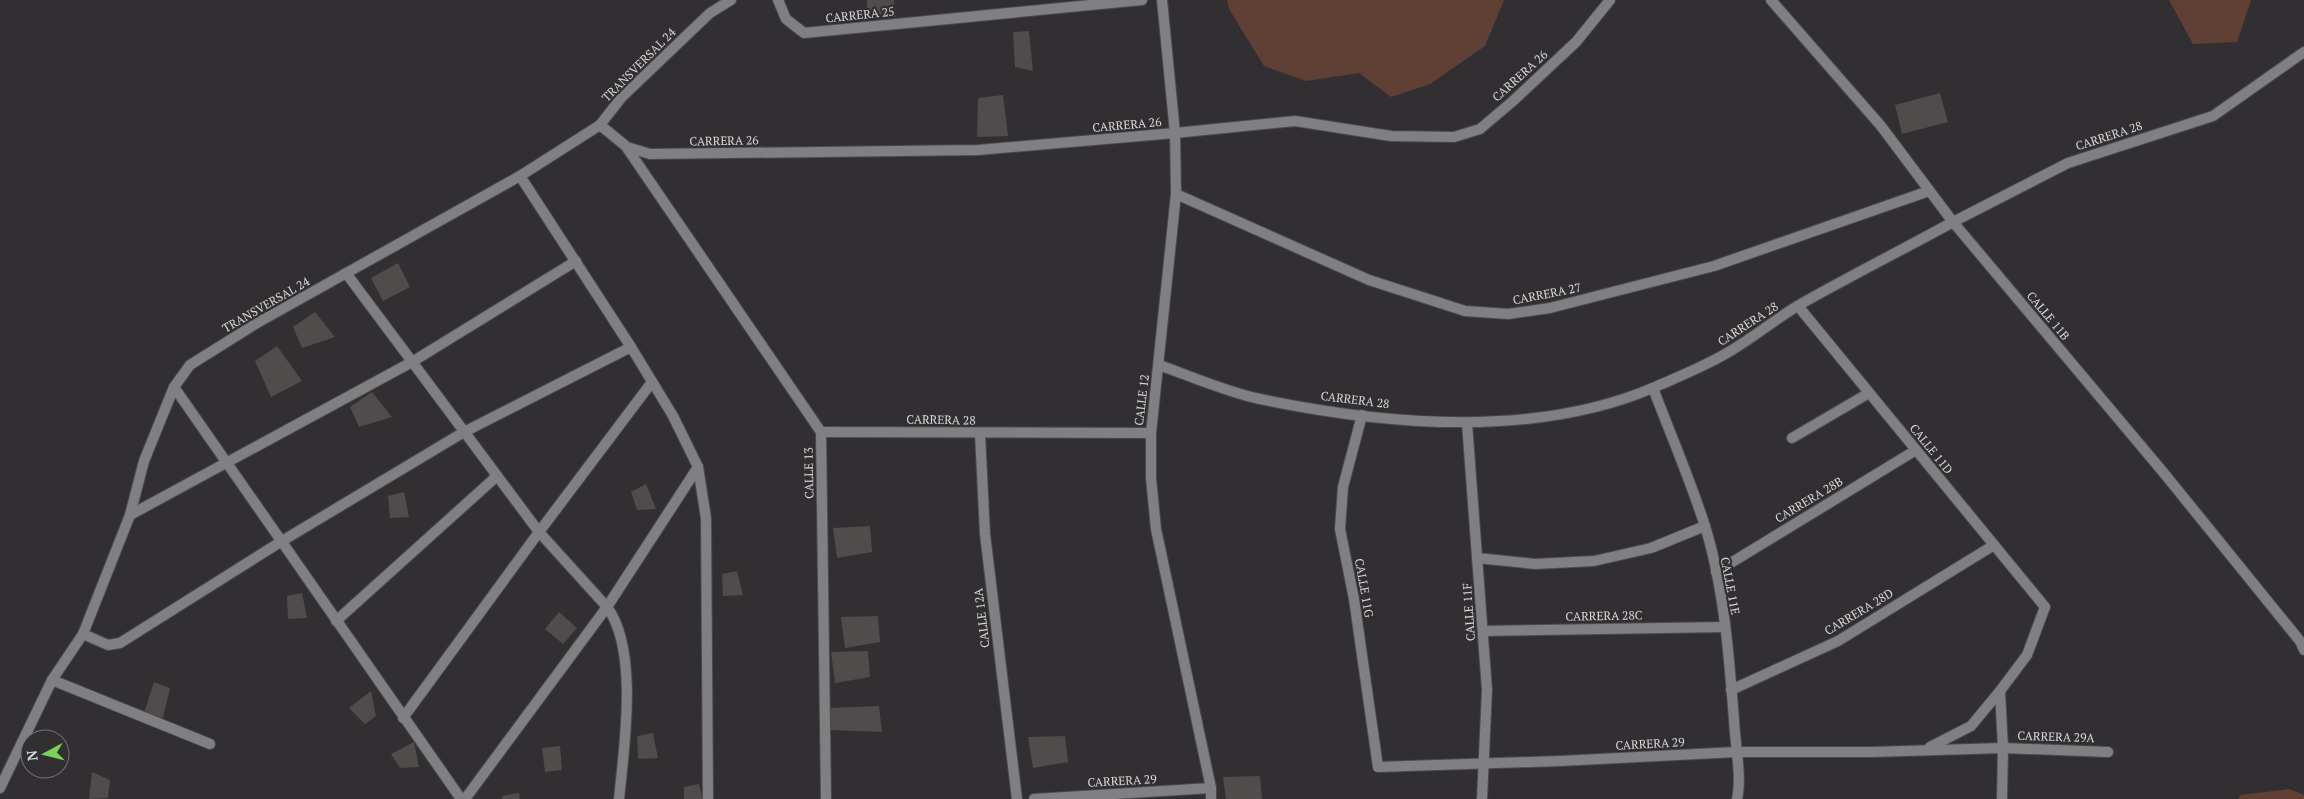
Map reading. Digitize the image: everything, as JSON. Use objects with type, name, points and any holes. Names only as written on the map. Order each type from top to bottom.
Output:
[{"type":"street","name":"TRANSVERSAL 24","points":[[0,788],[52,680],[83,634],[130,515],[144,461],[174,387],[190,365],[257,323],[520,176],[600,125],[621,98],[710,12],[732,0]]},
{"type":"street","name":"CARRERA 25","points":[[778,0],[786,19],[804,33],[1142,0]]},
{"type":"street","name":"CALLE 12","points":[[1162,0],[1175,133],[1176,194],[1151,433],[1151,478],[1156,529],[1211,794]]},
{"type":"street","name":"CARRERA 26","points":[[600,125],[627,147],[638,152],[665,154],[978,150],[1175,133],[1294,120],[1391,136],[1454,137],[1480,129],[1513,101],[1576,42],[1610,0]]},
{"type":"street","name":"CALLE 11B","points":[[1771,0],[1880,126],[1953,222],[2170,480],[2300,640],[2304,650]]},
{"type":"street","name":"CARRERA 28","points":[[1159,365],[1258,399],[1362,415],[1467,423],[1515,420],[1561,414],[1608,402],[1653,388],[1730,351],[1798,306],[1953,222],[2068,163],[2214,116],[2304,52]]},
{"type":"street","name":"CALLE 13","points":[[627,147],[821,432],[826,799]]},
{"type":"street","points":[[520,176],[631,347],[673,416],[698,467],[706,518],[708,799]]},
{"type":"street","name":"CARRERA 27","points":[[1176,194],[1369,280],[1465,311],[1508,314],[1550,308],[1714,266],[1930,190]]},
{"type":"street","points":[[130,515],[412,362],[576,261]]},
{"type":"street","points":[[346,273],[539,532],[612,614],[624,654],[627,708],[619,799]]},
{"type":"street","name":"CALLE 11D","points":[[1798,306],[2045,607]]},
{"type":"street","points":[[83,634],[108,645],[120,643],[282,541],[464,432],[631,347]]},
{"type":"street","points":[[403,718],[652,382]]},
{"type":"street","points":[[174,387],[403,718],[463,799],[607,607],[698,467]]},
{"type":"street","name":"CALLE 11E","points":[[1653,388],[1704,526],[1716,572],[1725,627],[1731,690],[1739,792],[1737,799]]},
{"type":"street","points":[[1792,438],[1869,393]]},
{"type":"street","name":"CALLE 11G","points":[[1362,415],[1343,487],[1340,529],[1354,600],[1378,766]]},
{"type":"street","name":"CALLE 11F","points":[[1467,423],[1487,690],[1482,799]]},
{"type":"street","name":"CARRERA 28","points":[[821,432],[1151,433]]},
{"type":"street","name":"CALLE 12A","points":[[980,433],[985,534],[1017,799]]},
{"type":"street","name":"CARRERA 28B","points":[[1716,572],[1916,450]]},
{"type":"street","points":[[336,621],[496,476]]},
{"type":"street","points":[[1477,558],[1535,564],[1594,562],[1651,548],[1704,526]]},
{"type":"street","name":"CARRERA 28D","points":[[1731,690],[1838,641],[1994,545]]},
{"type":"street","name":"CARRERA 29","points":[[1922,750],[1945,741],[1971,726],[2027,655],[2045,607]]},
{"type":"street","name":"CARRERA 28C","points":[[1483,631],[1725,627]]},
{"type":"street","points":[[52,680],[210,744]]},
{"type":"street","points":[[2000,691],[2003,748],[2002,799]]},
{"type":"street","name":"CARRERA 29","points":[[1378,766],[1736,752],[2003,748]]},
{"type":"street","name":"CARRERA 29A","points":[[2003,748],[2108,752]]},
{"type":"street","name":"CARRERA 29","points":[[1034,799],[1211,794]]},
{"type":"shaded area","points":[[1227,0],[1504,0],[1485,46],[1430,84],[1391,97],[1359,73],[1306,81],[1264,66],[1229,9]]},
{"type":"shaded area","points":[[2169,0],[2251,0],[2237,42],[2193,44]]},
{"type":"shaded area","points":[[2289,789],[2304,795],[2304,799],[2238,799],[2241,795]]},
{"type":"building","points":[[867,0],[894,0],[896,17],[867,13]]},
{"type":"building","points":[[1029,31],[1033,71],[1015,67],[1013,32]]},
{"type":"building","points":[[1940,93],[1948,122],[1902,134],[1895,105]]},
{"type":"building","points":[[1003,95],[1008,136],[977,137],[978,98]]},
{"type":"building","points":[[398,263],[410,287],[383,301],[371,278]]},
{"type":"building","points":[[315,312],[335,337],[302,348],[293,327]]},
{"type":"building","points":[[277,346],[302,381],[271,397],[255,361]]},
{"type":"building","points":[[372,392],[392,417],[359,427],[350,407]]},
{"type":"building","points":[[646,484],[656,509],[637,510],[631,492]]},
{"type":"building","points":[[404,492],[409,517],[390,518],[388,496]]},
{"type":"building","points":[[870,526],[872,552],[837,558],[833,528]]},
{"type":"building","points":[[737,571],[743,595],[723,596],[722,574]]},
{"type":"building","points":[[302,593],[307,618],[288,619],[287,596]]},
{"type":"building","points":[[559,612],[577,628],[563,644],[545,629]]},
{"type":"building","points":[[878,616],[880,642],[845,648],[841,617]]},
{"type":"building","points":[[868,651],[870,677],[835,683],[831,652]]},
{"type":"building","points":[[154,682],[170,688],[163,718],[144,713]]},
{"type":"building","points":[[371,691],[376,716],[365,724],[349,708]]},
{"type":"building","points":[[879,706],[882,732],[830,730],[830,708]]},
{"type":"building","points":[[653,733],[658,758],[638,759],[637,736]]},
{"type":"building","points":[[1065,736],[1068,762],[1033,768],[1028,737]]},
{"type":"building","points":[[414,742],[419,767],[400,768],[391,754]]},
{"type":"building","points":[[560,746],[562,770],[545,772],[542,748]]},
{"type":"building","points":[[92,772],[110,780],[108,798],[89,799]]},
{"type":"building","points":[[1260,776],[1262,799],[1226,799],[1223,777]]},
{"type":"building","points":[[699,784],[703,799],[684,799],[684,787]]},
{"type":"building","points":[[519,793],[520,799],[502,799],[502,796]]}]
